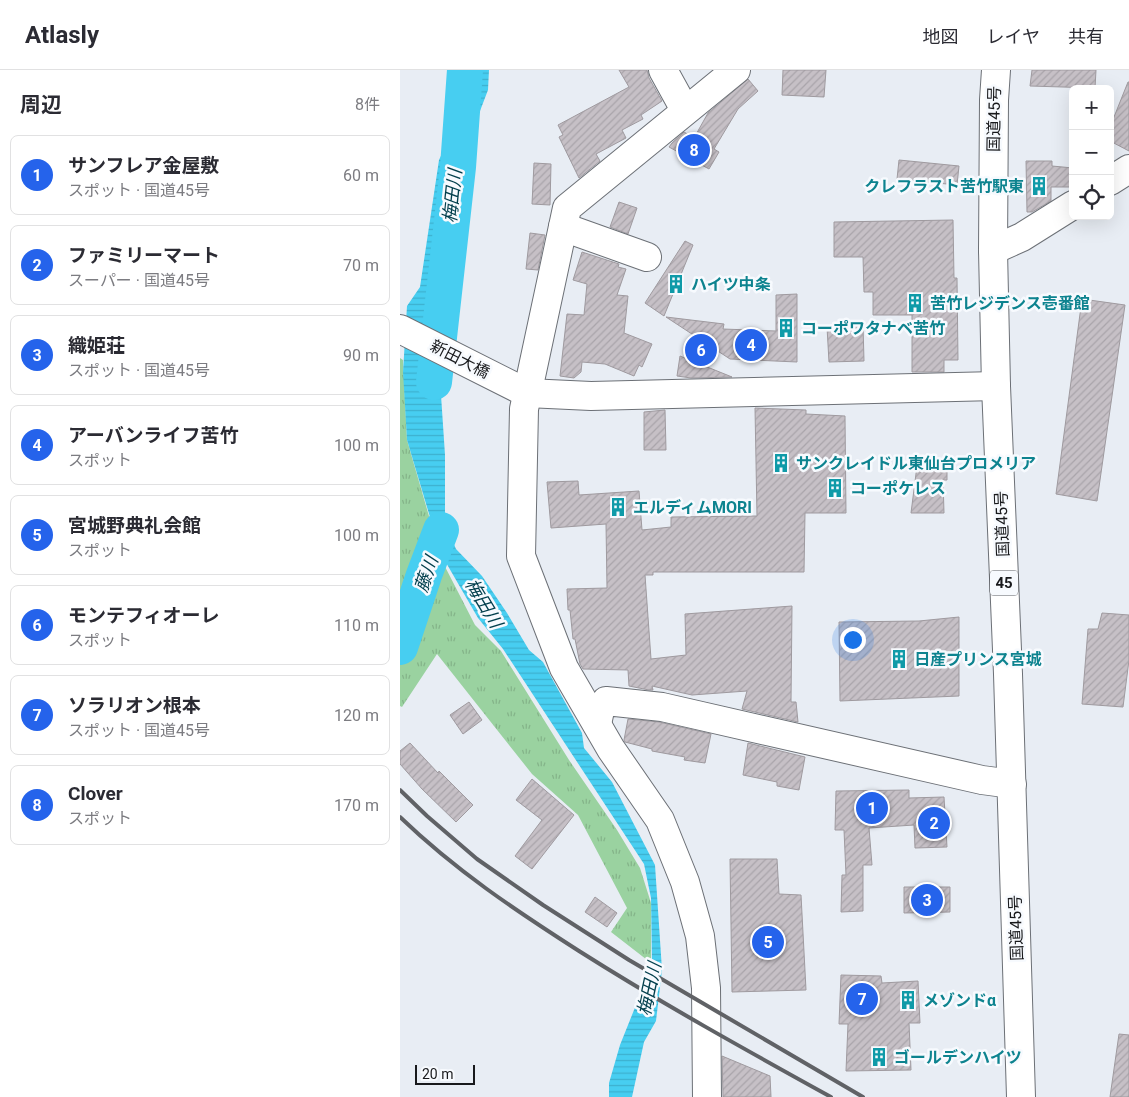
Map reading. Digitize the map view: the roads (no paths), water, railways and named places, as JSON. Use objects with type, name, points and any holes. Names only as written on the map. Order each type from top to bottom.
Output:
[{"type":"main road","points":[[663,70],[685,110]]},
{"type":"main road","points":[[707,1097],[706,988],[700,936],[685,882],[660,820],[610,749],[564,668],[521,556],[523,391],[567,208],[736,70]]},
{"type":"main road","name":"国道45号","points":[[996,70],[993,250],[996,386],[1012,784],[1021,1097]]},
{"type":"main road","points":[[1114,179],[1129,170]]},
{"type":"main road","points":[[993,250],[1022,237],[1069,208]]},
{"type":"main road","points":[[563,227],[647,257]]},
{"type":"main road","name":"新田大橋","points":[[400,330],[523,391]]},
{"type":"main road","points":[[523,391],[538,395],[591,396],[996,386]]},
{"type":"main road","points":[[597,724],[600,710],[606,701],[662,707],[982,780],[1012,784]]},
{"type":"water","points":[[472,70],[489,70],[488,90],[467,145],[455,222],[434,290],[445,455],[445,524],[456,549],[482,576],[529,650],[543,662],[582,733],[584,748],[612,782],[655,865],[662,970],[656,1021],[644,1042],[632,1097],[609,1097],[609,1083],[620,1045],[652,965],[651,898],[644,864],[503,649],[478,618],[441,554],[407,440],[403,372],[407,306],[420,287],[439,160],[474,86]]},
{"type":"waterway","name":"梅田川","points":[[434,382],[458,167],[465,70]]},
{"type":"waterway","name":"藤川","points":[[400,647],[441,530]]},
{"type":"railway","points":[[400,790],[477,859],[543,905],[629,960],[863,1097]]},
{"type":"railway","points":[[400,817],[464,872],[555,936],[672,1008],[831,1097]]},
{"type":"place","name":"Clover","points":[[694,150]]},
{"type":"place","name":"クレフラスト苦竹駅東","points":[[1039,186]]},
{"type":"place","name":"ハイツ中条","points":[[676,284]]},
{"type":"place","name":"苦竹レジデンス壱番館","points":[[915,303]]},
{"type":"place","name":"コーポワタナベ苦竹","points":[[786,328]]},
{"type":"place","name":"アーバンライフ苦竹","points":[[751,345]]},
{"type":"place","name":"モンテフィオーレ","points":[[701,350]]},
{"type":"place","name":"サンクレイドル東仙台プロメリア","points":[[781,463]]},
{"type":"place","name":"コーポケレス","points":[[835,488]]},
{"type":"place","name":"エルディムMORI","points":[[618,507]]},
{"type":"place","name":"日産プリンス宮城","points":[[899,659]]},
{"type":"place","name":"サンフレア金屋敷","points":[[872,808]]},
{"type":"place","name":"ファミリーマート","points":[[934,823]]},
{"type":"place","name":"織姫荘","points":[[927,900]]},
{"type":"place","name":"宮城野典礼会館","points":[[768,942]]},
{"type":"place","name":"ソラリオン根本","points":[[862,999]]},
{"type":"place","name":"メゾンドα","points":[[908,1000]]},
{"type":"place","name":"ゴールデンハイツ","points":[[879,1057]]}]
